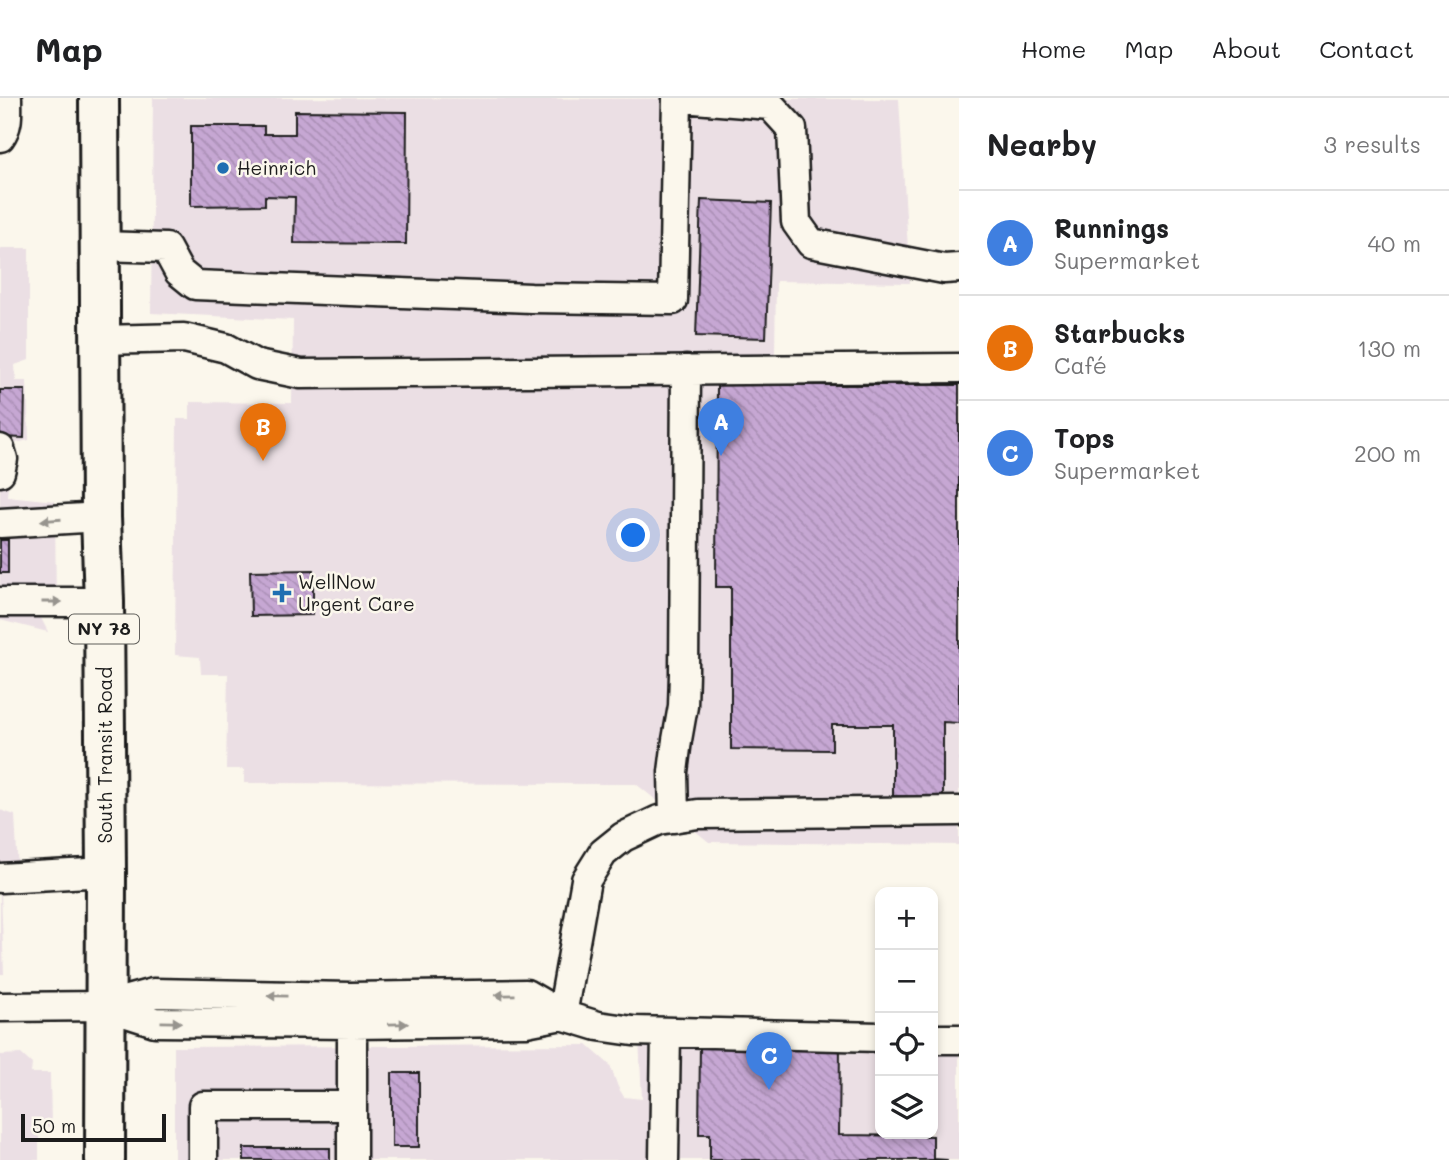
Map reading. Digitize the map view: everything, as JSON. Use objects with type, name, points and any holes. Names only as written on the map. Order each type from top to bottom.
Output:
[{"type":"highway","name":"South Transit Road","points":[[99,98],[106,872],[105,1160]]},
{"type":"street","points":[[0,137],[8,118],[7,98]]},
{"type":"street","points":[[100,246],[166,248],[179,272],[195,285],[518,298],[674,300],[679,98],[770,105],[792,129],[796,222],[811,243],[944,269],[959,268]]},
{"type":"street","points":[[100,340],[184,338],[226,348],[257,365],[301,374],[959,368]]},
{"type":"street","points":[[674,818],[673,772],[683,706],[684,673],[686,370]]},
{"type":"street","points":[[0,449],[3,459],[0,472]]},
{"type":"street","points":[[0,523],[101,517]]},
{"type":"street","points":[[0,602],[104,602]]},
{"type":"street","points":[[562,1015],[586,880],[603,853],[623,837],[659,820],[698,814],[959,811]]},
{"type":"street","points":[[0,878],[106,872]]},
{"type":"street","points":[[0,1007],[105,1006],[153,993],[351,997],[526,994],[562,1015],[598,1026],[633,1031],[875,1037]]},
{"type":"street","points":[[105,1006],[155,1022],[352,1024],[526,1021],[562,1015]]},
{"type":"street","points":[[352,1024],[352,1160]]},
{"type":"street","points":[[664,1160],[666,1032]]},
{"type":"street","points":[[938,1039],[959,1039]]},
{"type":"street","points":[[203,1160],[203,1106],[352,1106]]},
{"type":"shaded area","points":[[153,98],[899,99],[910,283],[776,281],[775,354],[959,357],[959,845],[709,842],[636,784],[244,783],[244,769],[226,769],[228,674],[201,674],[200,657],[175,655],[177,419],[190,419],[190,402],[292,403],[293,320],[151,313]]},
{"type":"shaded area","points":[[0,248],[29,248],[29,360],[15,365],[16,381],[27,381],[29,440],[7,445],[11,456],[7,496],[55,501],[56,613],[39,614],[48,632],[0,620]]},
{"type":"shaded area","points":[[0,810],[15,815],[19,891],[1,892],[4,974],[0,974]]},
{"type":"shaded area","points":[[638,1018],[875,1027],[875,1139],[938,1139],[938,1028],[959,1029],[959,1160],[174,1160],[174,1047],[587,1045],[610,1065],[624,1097],[642,1099]]},
{"type":"shaded area","points":[[21,1054],[32,1064],[31,1073],[50,1073],[51,1127],[39,1128],[39,1160],[0,1160],[0,1055]]},
{"type":"building","points":[[295,111],[407,112],[406,244],[294,243],[295,197],[265,196],[265,205],[191,206],[191,126],[264,126],[264,134],[295,134]]},
{"type":"building","points":[[701,200],[771,203],[766,338],[696,336]]},
{"type":"building","points":[[717,385],[959,385],[959,723],[943,722],[943,796],[893,796],[893,725],[832,725],[832,750],[731,749],[731,587],[716,587]]},
{"type":"building","points":[[0,390],[25,390],[24,438],[0,437]]},
{"type":"building","points":[[0,540],[8,540],[8,573],[0,573]]},
{"type":"building","name":"WellNow Urgent Care","points":[[313,570],[313,615],[251,616],[250,571]]},
{"type":"building","points":[[700,1045],[840,1046],[839,1135],[875,1135],[875,1139],[933,1139],[933,1159],[948,1160],[710,1160],[710,1134],[699,1134]]},
{"type":"building","points":[[392,1073],[419,1073],[419,1147],[392,1147]]},
{"type":"building","points":[[244,1148],[330,1148],[330,1160],[244,1160]]},
{"type":"place","name":"Heinrich","points":[[223,168]]},
{"type":"place","name":"Runnings","points":[[721,456]]},
{"type":"place","name":"Starbucks","points":[[263,461]]},
{"type":"place","name":"WellNow Urgent Care","points":[[282,593]]},
{"type":"place","name":"Tops","points":[[769,1090]]}]
